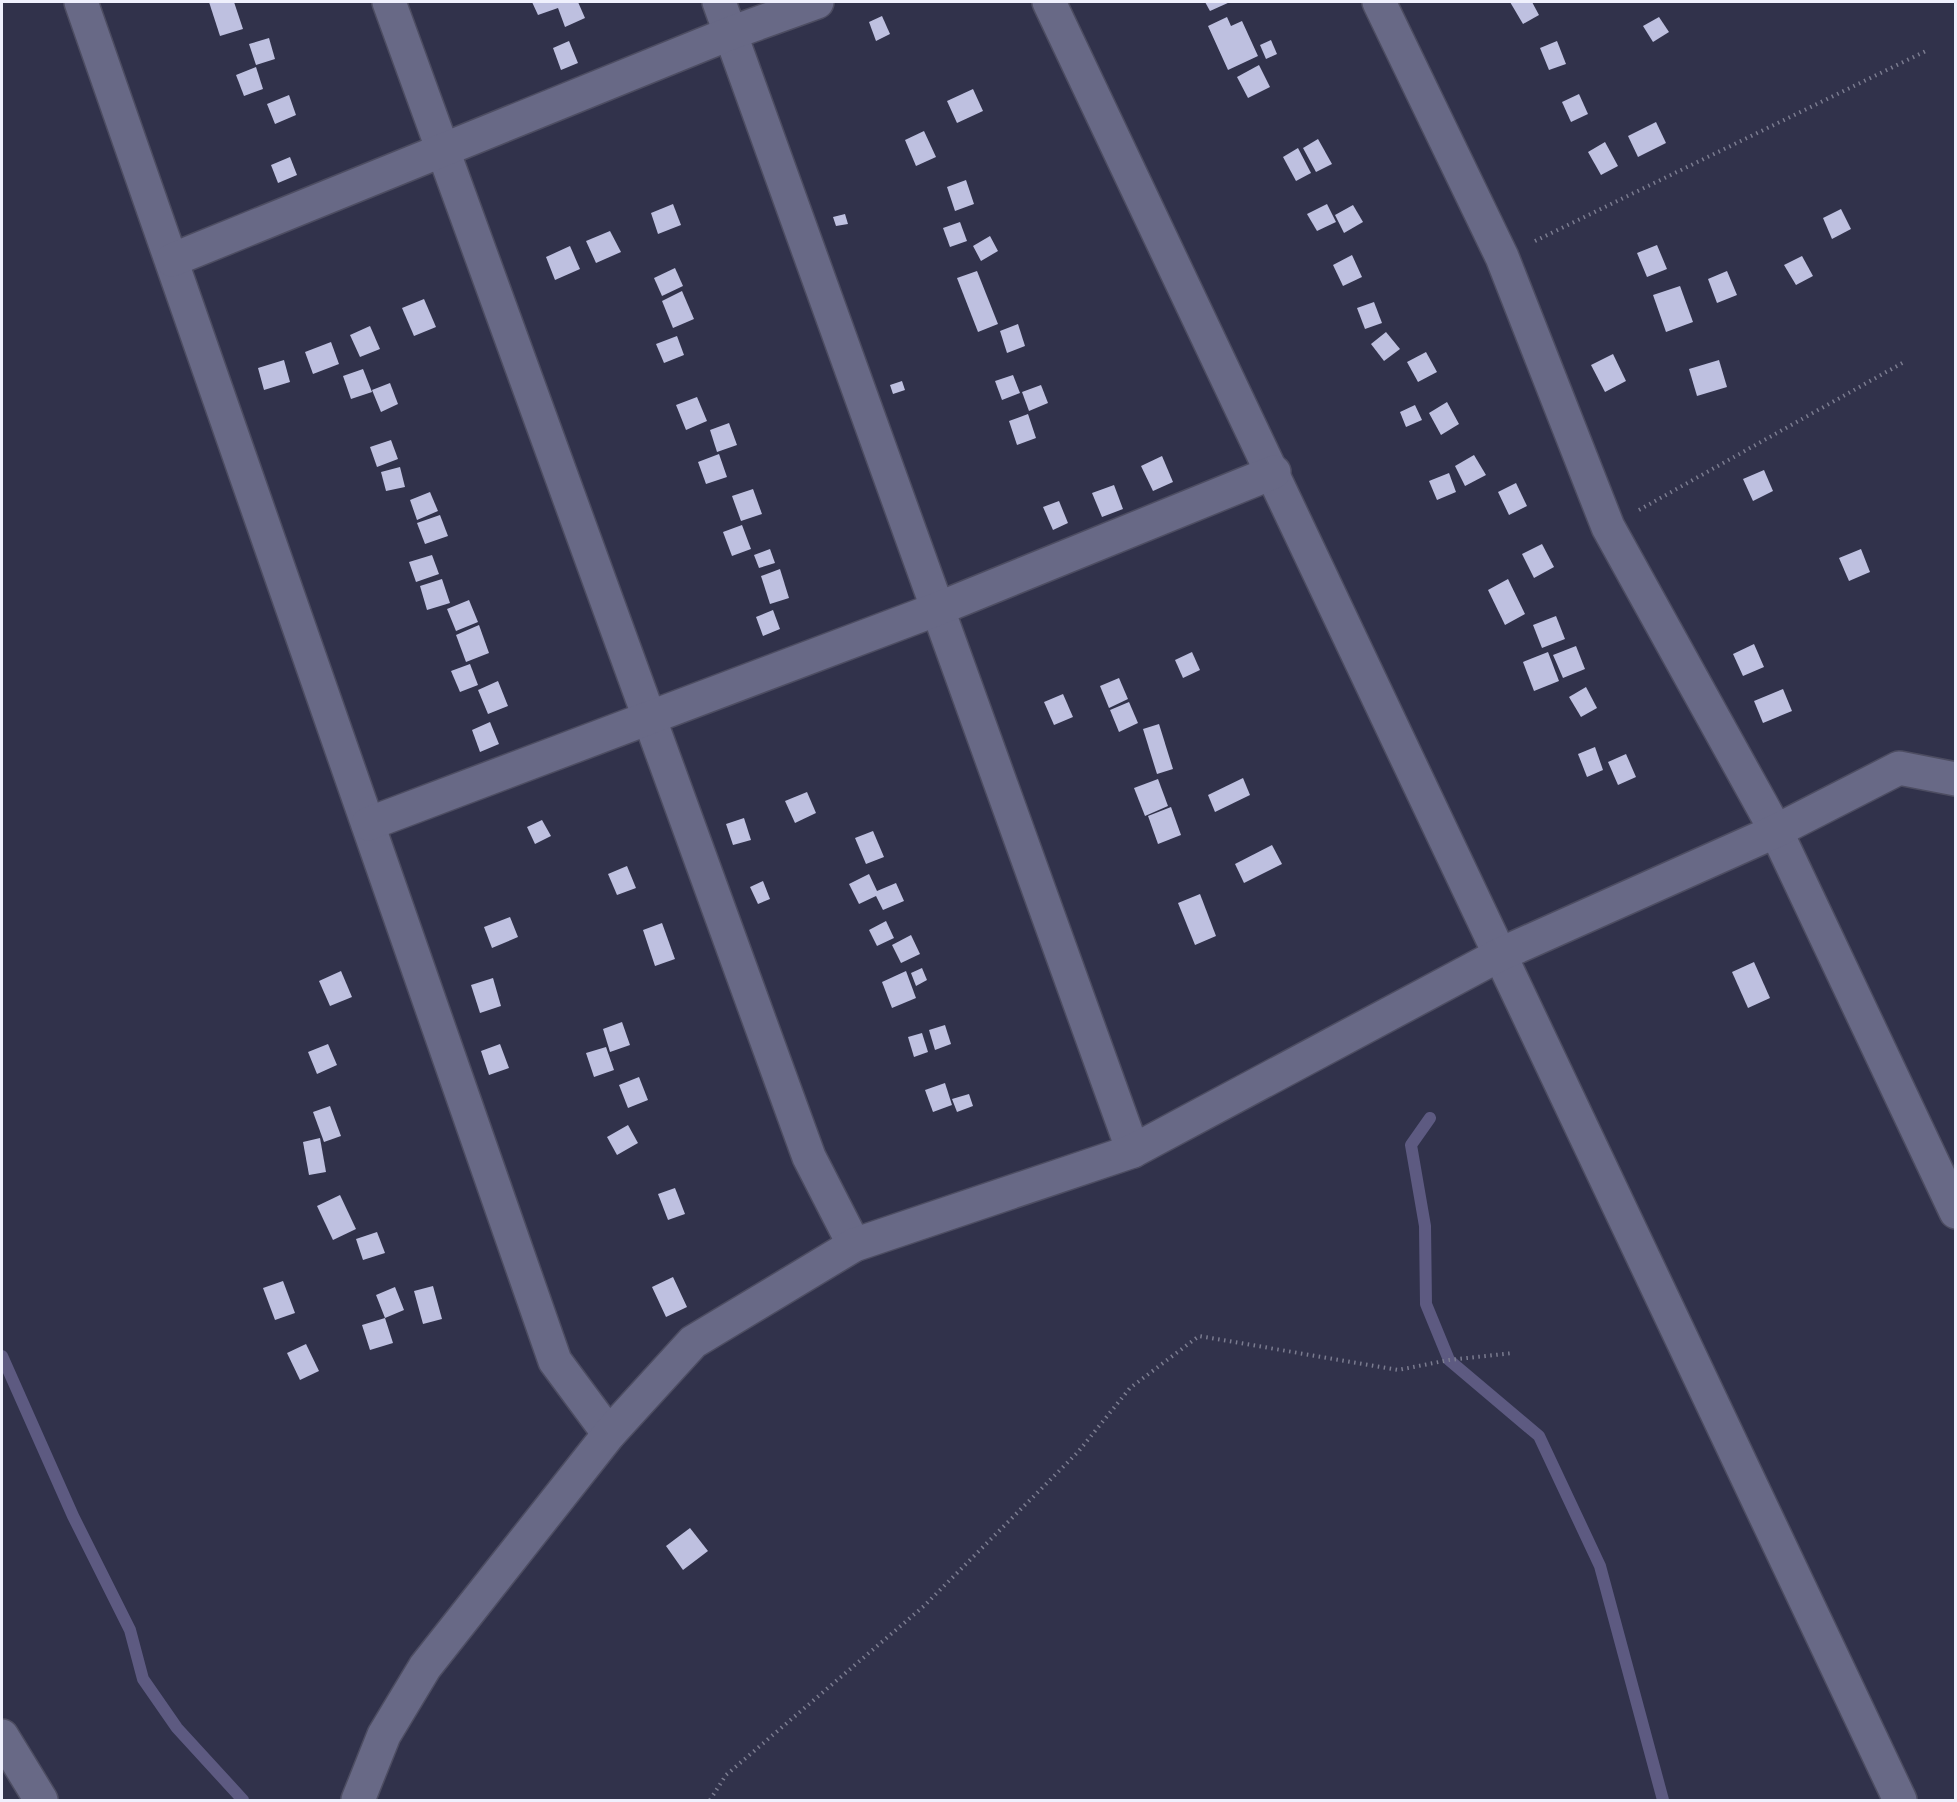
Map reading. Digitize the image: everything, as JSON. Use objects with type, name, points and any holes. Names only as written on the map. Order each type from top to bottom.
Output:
[{"type":"street","points":[[81,2],[555,1361],[609,1434]]},
{"type":"street","points":[[389,2],[809,1157],[854,1245]]},
{"type":"street","points":[[719,2],[1133,1150]]},
{"type":"street","points":[[172,260],[731,33],[817,2]]},
{"type":"street","points":[[1049,2],[1274,472],[1900,1800]]},
{"type":"street","points":[[1379,2],[1502,257],[1608,527],[1776,831],[1956,1212]]},
{"type":"street","points":[[368,824],[939,608],[1274,472]]},
{"type":"street","points":[[358,1800],[384,1735],[425,1667],[609,1434],[693,1342],[854,1245],[1133,1150],[1501,954],[1776,831],[1899,768],[1956,779]]},
{"type":"street","points":[[2,1736],[41,1800]]},
{"type":"path","points":[[1502,257],[1928,50]]},
{"type":"path","points":[[1608,527],[1906,361]]},
{"type":"path","points":[[710,1800],[726,1774],[924,1606],[1078,1452],[1130,1388],[1199,1336],[1398,1370],[1449,1360],[1513,1353]]},
{"type":"building","points":[[209,2],[234,2],[243,29],[220,36]]},
{"type":"building","points":[[532,2],[578,2],[585,18],[565,27],[558,8],[538,15]]},
{"type":"building","points":[[1205,2],[1230,2],[1210,11]]},
{"type":"building","points":[[1510,2],[1532,2],[1539,15],[1523,24]]},
{"type":"building","points":[[882,16],[890,34],[876,41],[869,22]]},
{"type":"building","points":[[1227,17],[1231,26],[1242,21],[1258,56],[1228,70],[1208,26]]},
{"type":"building","points":[[1659,17],[1669,32],[1653,42],[1643,26]]},
{"type":"building","points":[[269,38],[275,59],[256,65],[249,44]]},
{"type":"building","points":[[1271,40],[1277,54],[1266,59],[1260,45]]},
{"type":"building","points":[[569,41],[578,63],[561,70],[553,48]]},
{"type":"building","points":[[1557,41],[1566,64],[1549,70],[1540,48]]},
{"type":"building","points":[[1259,65],[1270,87],[1248,98],[1237,77]]},
{"type":"building","points":[[256,67],[263,89],[244,96],[236,75]]},
{"type":"building","points":[[973,89],[983,111],[957,123],[947,101]]},
{"type":"building","points":[[1579,94],[1588,114],[1571,122],[1562,102]]},
{"type":"building","points":[[289,95],[296,115],[275,124],[267,104]]},
{"type":"building","points":[[1656,122],[1666,143],[1638,157],[1628,136]]},
{"type":"building","points":[[924,131],[936,157],[916,166],[905,140]]},
{"type":"building","points":[[1318,139],[1332,164],[1316,172],[1303,148]]},
{"type":"building","points":[[1605,142],[1618,166],[1601,175],[1588,152]]},
{"type":"building","points":[[1298,148],[1311,173],[1296,181],[1283,157]]},
{"type":"building","points":[[290,157],[297,175],[278,183],[271,165]]},
{"type":"building","points":[[966,180],[974,204],[955,211],[947,187]]},
{"type":"building","points":[[673,204],[681,225],[658,234],[651,213]]},
{"type":"building","points":[[1327,204],[1336,222],[1317,231],[1307,214]]},
{"type":"building","points":[[1353,205],[1363,222],[1344,233],[1335,215]]},
{"type":"building","points":[[1841,209],[1851,229],[1832,239],[1823,218]]},
{"type":"building","points":[[845,214],[848,224],[836,226],[833,217]]},
{"type":"building","points":[[960,222],[967,241],[950,247],[943,228]]},
{"type":"building","points":[[610,231],[621,252],[596,263],[586,241]]},
{"type":"building","points":[[990,236],[998,251],[981,261],[973,246]]},
{"type":"building","points":[[1657,245],[1667,269],[1647,277],[1637,253]]},
{"type":"building","points":[[570,246],[580,269],[555,280],[546,257]]},
{"type":"building","points":[[1352,255],[1362,277],[1343,286],[1333,265]]},
{"type":"building","points":[[1802,256],[1813,276],[1796,285],[1784,265]]},
{"type":"building","points":[[675,268],[683,286],[662,296],[654,278]]},
{"type":"building","points":[[977,271],[998,324],[978,332],[957,278]]},
{"type":"building","points":[[1727,271],[1737,295],[1717,303],[1708,279]]},
{"type":"building","points":[[1680,286],[1693,322],[1666,332],[1653,295]]},
{"type":"building","points":[[682,291],[694,319],[673,328],[662,301]]},
{"type":"building","points":[[424,299],[436,327],[414,336],[402,308]]},
{"type":"building","points":[[1374,302],[1382,323],[1365,329],[1357,308]]},
{"type":"building","points":[[1018,324],[1025,346],[1007,353],[1000,331]]},
{"type":"building","points":[[370,326],[380,349],[360,357],[350,335]]},
{"type":"building","points":[[1386,332],[1400,349],[1384,361],[1371,344]]},
{"type":"building","points":[[677,336],[684,355],[664,363],[656,344]]},
{"type":"building","points":[[331,342],[339,364],[313,374],[305,352]]},
{"type":"building","points":[[1426,352],[1437,372],[1418,382],[1407,362]]},
{"type":"building","points":[[1613,354],[1626,381],[1605,392],[1591,365]]},
{"type":"building","points":[[284,360],[290,382],[264,390],[258,368]]},
{"type":"building","points":[[1719,360],[1727,387],[1697,396],[1689,369]]},
{"type":"building","points":[[363,369],[372,392],[351,399],[343,376]]},
{"type":"building","points":[[1013,375],[1020,393],[1002,400],[995,381]]},
{"type":"building","points":[[902,381],[905,390],[893,394],[890,385]]},
{"type":"building","points":[[390,383],[398,404],[381,412],[372,390]]},
{"type":"building","points":[[1041,385],[1048,403],[1029,411],[1022,392]]},
{"type":"building","points":[[697,397],[707,421],[686,430],[676,405]]},
{"type":"building","points":[[1447,402],[1459,424],[1441,435],[1429,413]]},
{"type":"building","points":[[1415,405],[1422,420],[1406,427],[1400,412]]},
{"type":"building","points":[[1028,414],[1036,438],[1017,445],[1009,421]]},
{"type":"building","points":[[729,423],[737,445],[717,452],[710,430]]},
{"type":"building","points":[[391,440],[398,459],[377,467],[370,447]]},
{"type":"building","points":[[719,454],[727,477],[706,484],[698,462]]},
{"type":"building","points":[[1474,455],[1486,475],[1465,486],[1455,466]]},
{"type":"building","points":[[1162,456],[1173,482],[1153,491],[1141,466]]},
{"type":"building","points":[[400,467],[405,487],[386,491],[381,472]]},
{"type":"building","points":[[1764,470],[1773,491],[1753,501],[1743,479]]},
{"type":"building","points":[[1449,473],[1456,492],[1437,500],[1429,481]]},
{"type":"building","points":[[1516,483],[1527,506],[1509,515],[1498,492]]},
{"type":"building","points":[[1114,485],[1123,509],[1102,517],[1092,493]]},
{"type":"building","points":[[753,489],[762,514],[741,521],[732,496]]},
{"type":"building","points":[[430,492],[438,511],[417,520],[410,500]]},
{"type":"building","points":[[1059,501],[1068,523],[1053,530],[1043,507]]},
{"type":"building","points":[[440,515],[448,536],[425,544],[417,523]]},
{"type":"building","points":[[742,525],[751,549],[732,556],[723,532]]},
{"type":"building","points":[[1542,544],[1554,567],[1534,578],[1522,554]]},
{"type":"building","points":[[770,549],[775,563],[759,568],[754,555]]},
{"type":"building","points":[[1861,549],[1870,572],[1849,581],[1839,558]]},
{"type":"building","points":[[432,555],[439,574],[416,582],[409,562]]},
{"type":"building","points":[[780,569],[789,598],[770,604],[761,576]]},
{"type":"building","points":[[442,579],[450,603],[427,610],[420,586]]},
{"type":"building","points":[[1508,579],[1525,614],[1505,625],[1488,590]]},
{"type":"building","points":[[469,600],[478,622],[456,631],[447,609]]},
{"type":"building","points":[[773,610],[780,629],[763,636],[756,617]]},
{"type":"building","points":[[1556,616],[1565,639],[1542,648],[1533,625]]},
{"type":"building","points":[[479,625],[489,653],[466,662],[456,635]]},
{"type":"building","points":[[1754,644],[1764,667],[1743,676],[1733,654]]},
{"type":"building","points":[[1576,646],[1585,669],[1563,678],[1553,655]]},
{"type":"building","points":[[1192,652],[1200,670],[1183,678],[1175,660]]},
{"type":"building","points":[[1548,652],[1559,681],[1534,691],[1523,662]]},
{"type":"building","points":[[470,664],[478,685],[460,692],[451,671]]},
{"type":"building","points":[[1119,678],[1128,699],[1109,708],[1100,686]]},
{"type":"building","points":[[498,681],[508,706],[488,714],[478,690]]},
{"type":"building","points":[[1586,687],[1597,708],[1581,717],[1569,697]]},
{"type":"building","points":[[1783,689],[1792,711],[1763,723],[1754,701]]},
{"type":"building","points":[[1063,694],[1073,717],[1054,725],[1044,702]]},
{"type":"building","points":[[1129,702],[1138,723],[1119,732],[1110,710]]},
{"type":"building","points":[[490,722],[499,744],[480,752],[472,730]]},
{"type":"building","points":[[1159,724],[1173,769],[1157,774],[1143,729]]},
{"type":"building","points":[[1595,747],[1603,770],[1587,777],[1578,754]]},
{"type":"building","points":[[1626,754],[1636,777],[1618,785],[1608,762]]},
{"type":"building","points":[[1243,778],[1250,795],[1215,812],[1208,795]]},
{"type":"building","points":[[1158,779],[1168,806],[1145,816],[1134,788]]},
{"type":"building","points":[[807,792],[816,813],[795,823],[785,801]]},
{"type":"building","points":[[1171,807],[1181,835],[1158,844],[1148,816]]},
{"type":"building","points":[[744,818],[751,840],[733,845],[726,824]]},
{"type":"building","points":[[542,820],[551,836],[535,844],[527,827]]},
{"type":"building","points":[[873,831],[884,857],[866,864],[855,838]]},
{"type":"building","points":[[1272,845],[1282,864],[1244,883],[1235,864]]},
{"type":"building","points":[[627,866],[636,888],[617,895],[608,874]]},
{"type":"building","points":[[869,874],[877,891],[896,883],[904,901],[883,910],[876,896],[859,904],[849,884]]},
{"type":"building","points":[[763,881],[770,899],[758,904],[750,887]]},
{"type":"building","points":[[1200,894],[1216,936],[1195,945],[1178,903]]},
{"type":"building","points":[[510,917],[518,937],[492,948],[484,927]]},
{"type":"building","points":[[886,921],[894,938],[877,946],[869,930]]},
{"type":"building","points":[[662,923],[675,959],[655,966],[643,930]]},
{"type":"building","points":[[911,935],[920,954],[901,963],[892,945]]},
{"type":"building","points":[[1754,962],[1770,998],[1748,1008],[1732,972]]},
{"type":"building","points":[[922,968],[927,980],[916,986],[911,973]]},
{"type":"building","points":[[341,971],[352,997],[330,1006],[319,981]]},
{"type":"building","points":[[906,971],[916,998],[892,1008],[882,982]]},
{"type":"building","points":[[493,978],[501,1006],[480,1013],[471,985]]},
{"type":"building","points":[[622,1022],[630,1045],[610,1052],[603,1029]]},
{"type":"building","points":[[945,1025],[951,1044],[935,1050],[929,1030]]},
{"type":"building","points":[[922,1033],[928,1052],[914,1057],[908,1037]]},
{"type":"building","points":[[328,1044],[337,1065],[317,1074],[308,1052]]},
{"type":"building","points":[[500,1044],[509,1068],[489,1075],[481,1051]]},
{"type":"building","points":[[606,1047],[614,1070],[594,1077],[586,1053]]},
{"type":"building","points":[[639,1077],[648,1100],[628,1108],[619,1085]]},
{"type":"building","points":[[945,1083],[952,1105],[933,1112],[925,1090]]},
{"type":"building","points":[[969,1094],[973,1106],[957,1112],[952,1099]]},
{"type":"building","points":[[330,1106],[341,1136],[324,1142],[313,1112]]},
{"type":"building","points":[[628,1125],[638,1143],[617,1155],[607,1137]]},
{"type":"building","points":[[320,1138],[326,1172],[309,1175],[303,1142]]},
{"type":"building","points":[[675,1188],[685,1214],[668,1220],[658,1194]]},
{"type":"building","points":[[340,1195],[356,1229],[333,1240],[317,1206]]},
{"type":"building","points":[[377,1232],[385,1253],[363,1260],[356,1239]]},
{"type":"building","points":[[673,1277],[687,1307],[666,1317],[652,1287]]},
{"type":"building","points":[[283,1281],[295,1313],[275,1320],[263,1288]]},
{"type":"building","points":[[433,1286],[442,1319],[423,1324],[414,1291]]},
{"type":"building","points":[[395,1287],[404,1310],[385,1318],[376,1295]]},
{"type":"building","points":[[385,1318],[393,1343],[370,1350],[362,1325]]},
{"type":"building","points":[[306,1344],[319,1371],[300,1380],[287,1353]]},
{"type":"building","points":[[690,1528],[708,1551],[683,1570],[666,1546]]},
{"type":"waterway","points":[[1430,1118],[1411,1145],[1425,1226],[1426,1304],[1449,1360],[1539,1436],[1600,1566],[1663,1800]]},
{"type":"waterway","points":[[2,1356],[73,1516],[130,1630],[143,1679],[177,1728],[243,1800]]}]
